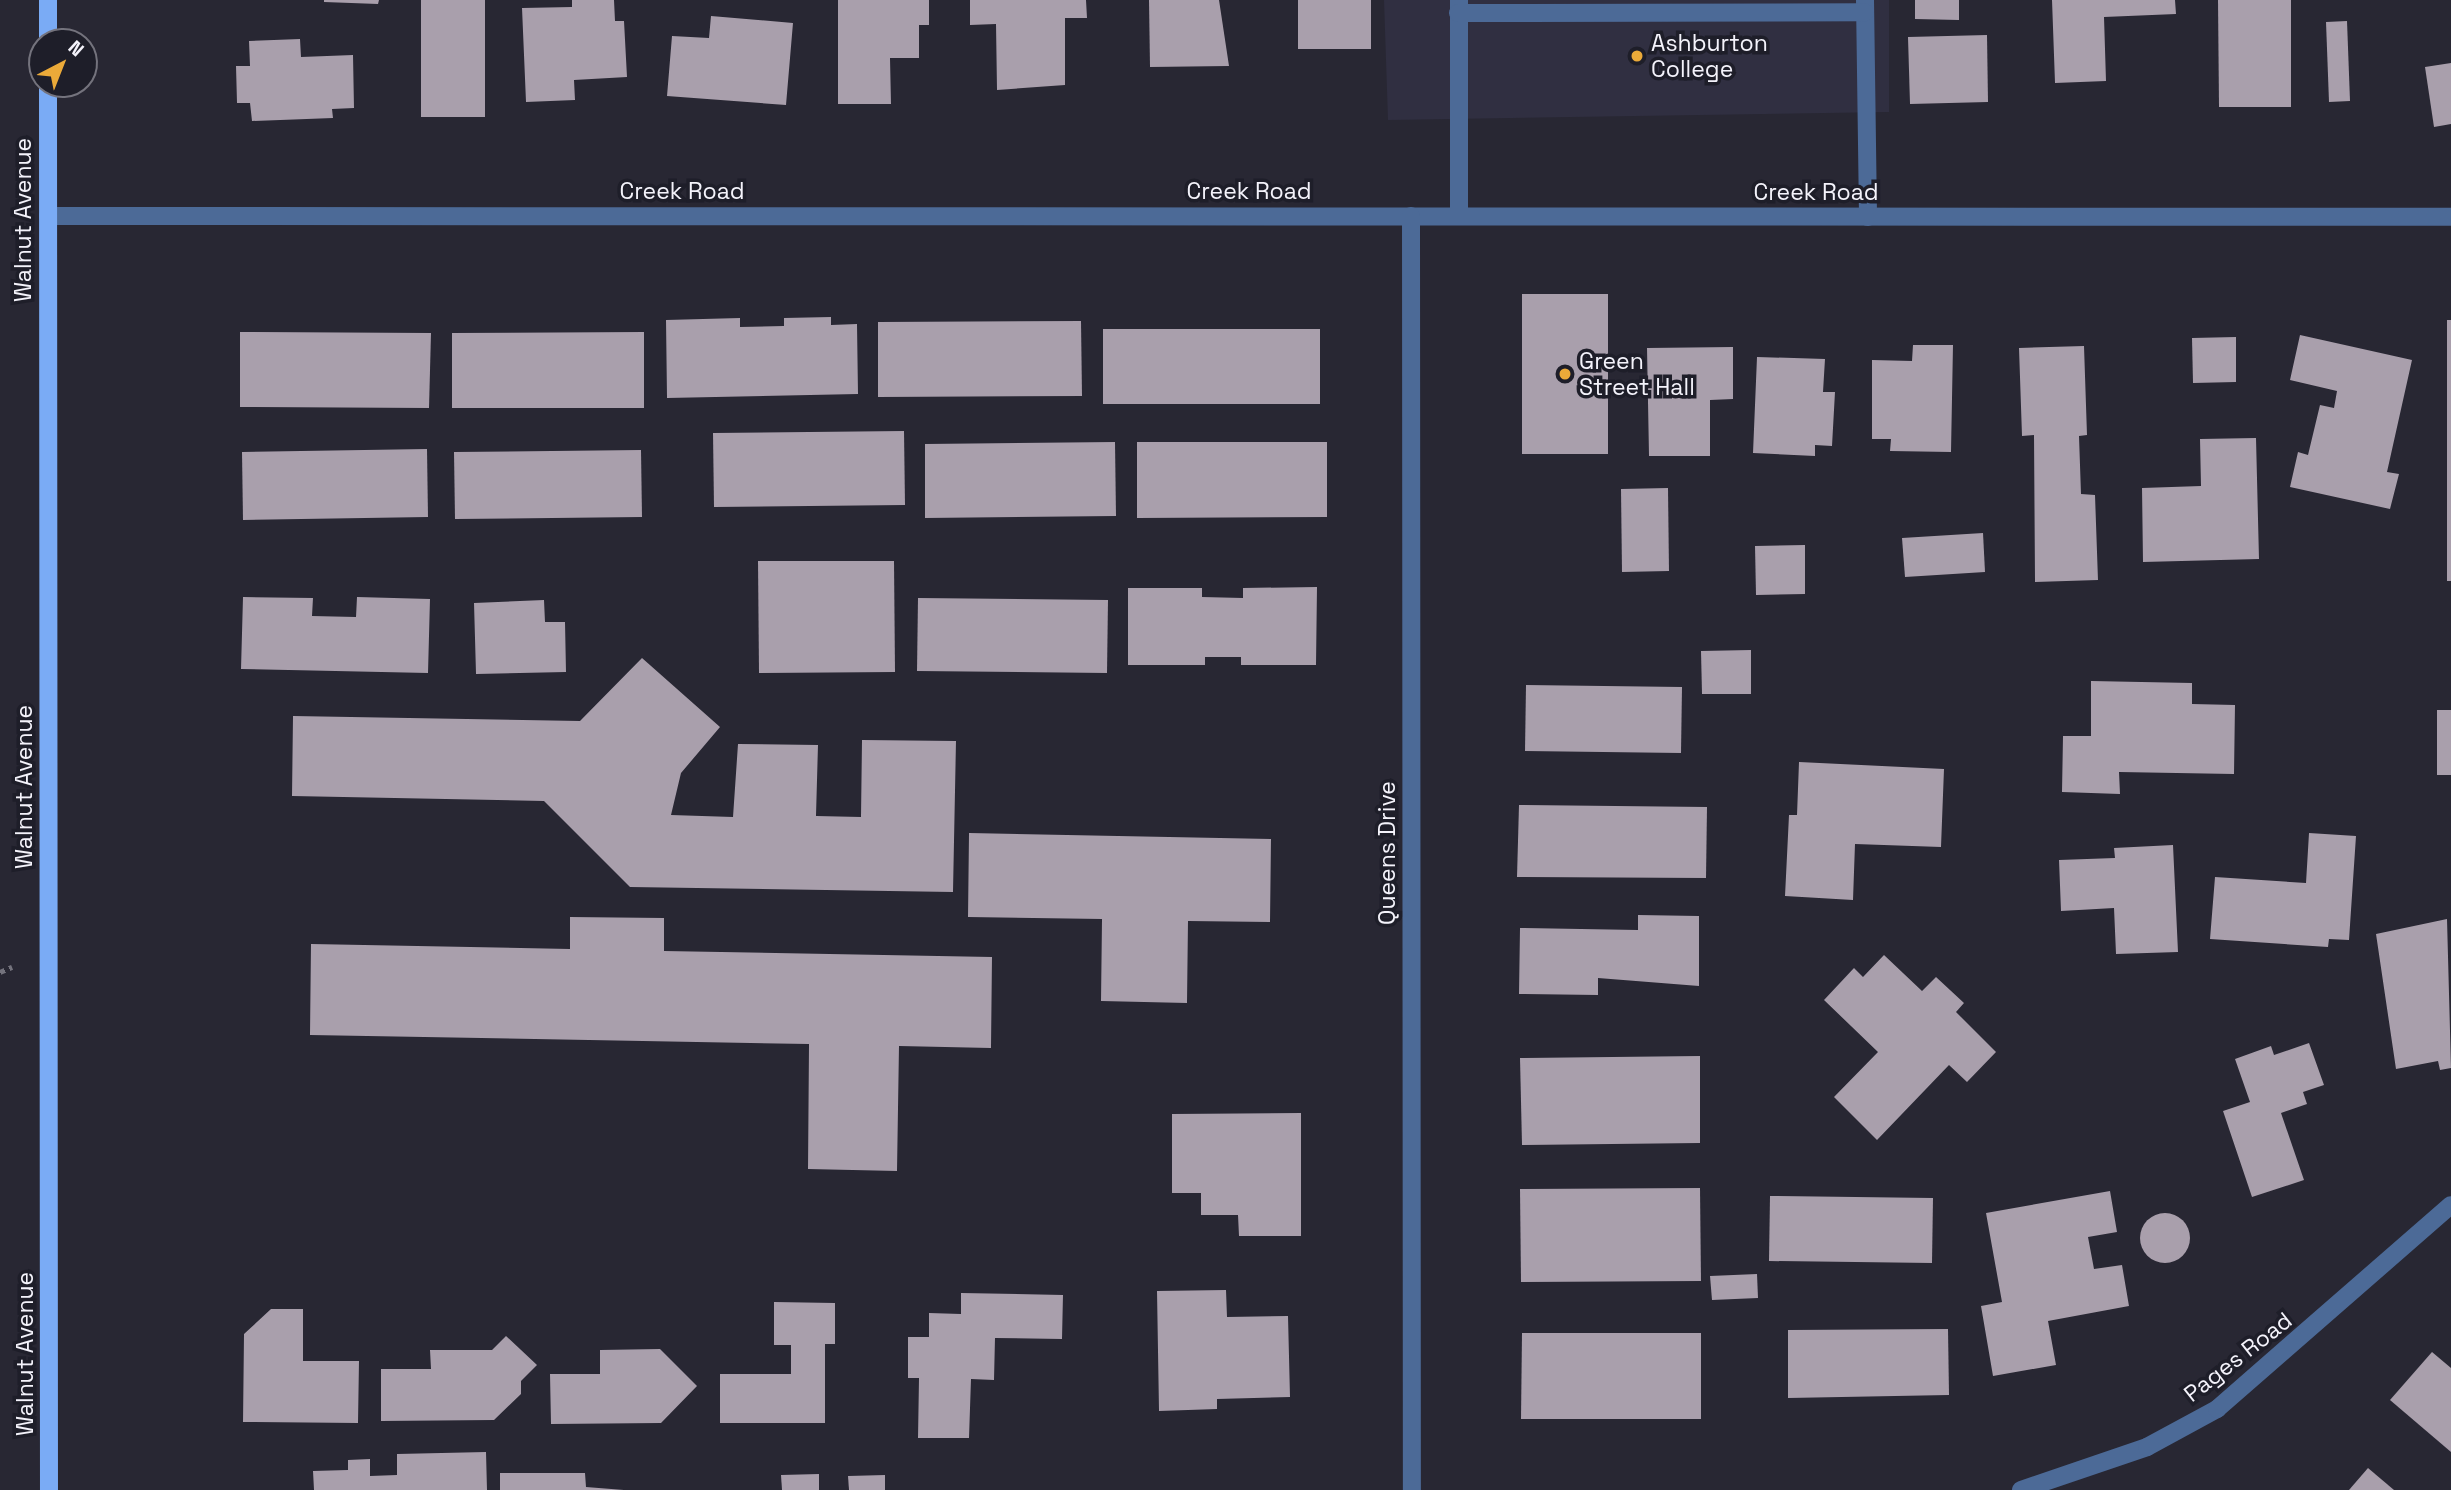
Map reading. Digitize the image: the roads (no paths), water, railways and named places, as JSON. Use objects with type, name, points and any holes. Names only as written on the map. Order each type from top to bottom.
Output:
[{"type":"main road","points":[[48,0],[48,28]]},
{"type":"main road","name":"Walnut Avenue","points":[[48,98],[49,1490]]},
{"type":"street","points":[[1459,216],[1458,7],[1865,6],[1868,216]]},
{"type":"street","name":"Creek Road","points":[[48,216],[2451,217]]},
{"type":"street","name":"Queens Drive","points":[[1411,216],[1412,1490]]},
{"type":"street","name":"Pages Road","points":[[2021,1490],[2147,1447],[2217,1409],[2451,1205]]},
{"type":"place","name":"Ashburton College","points":[[1637,56]]},
{"type":"place","name":"Green Street Hall","points":[[1565,374]]}]
